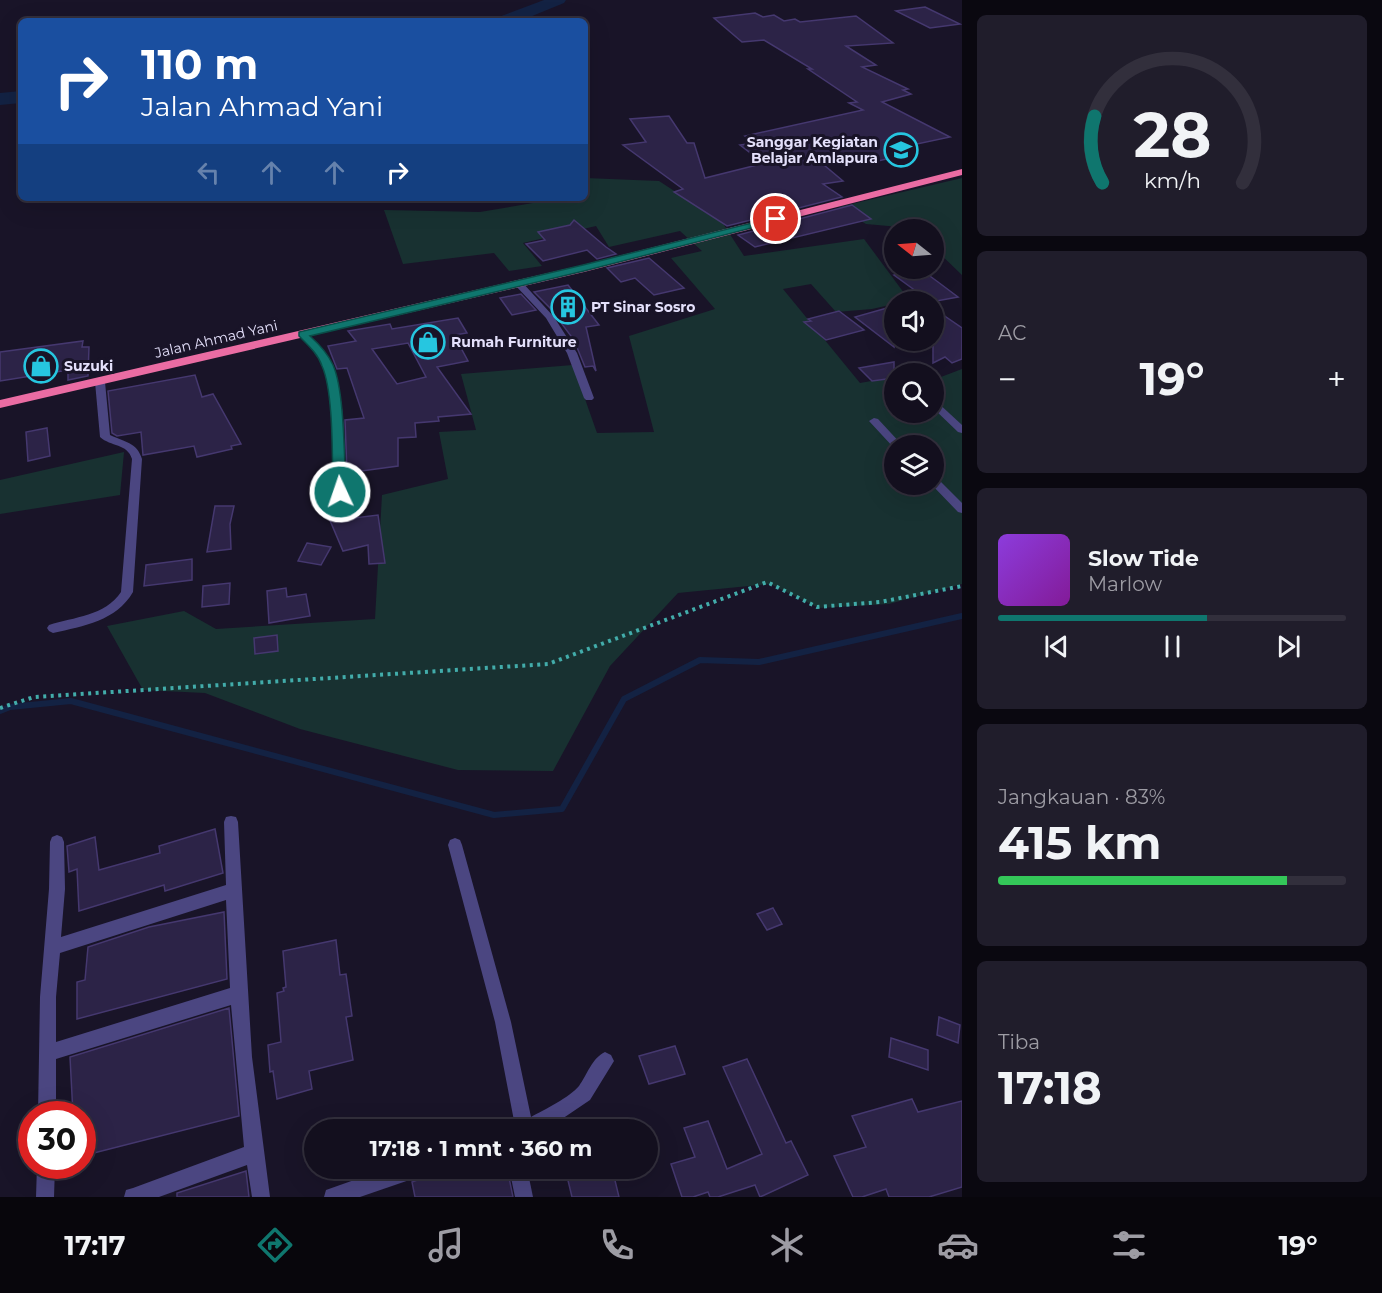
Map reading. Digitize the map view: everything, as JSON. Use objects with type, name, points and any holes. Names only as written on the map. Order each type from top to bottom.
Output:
[{"type":"highway","name":"Jalan Ahmad Yani","points":[[0,405],[518,283],[962,172]]},
{"type":"street","points":[[518,283],[550,317],[572,354],[589,398]]},
{"type":"street","points":[[303,334],[318,350],[328,366],[333,389],[340,492]]},
{"type":"street","points":[[53,628],[114,608],[127,592],[137,459],[136,452],[129,445],[105,437],[100,382]]},
{"type":"street","points":[[944,413],[962,430]]},
{"type":"street","points":[[874,422],[887,435]]},
{"type":"street","points":[[944,491],[962,509]]},
{"type":"street","points":[[231,822],[239,994],[254,1153],[261,1197]]},
{"type":"street","points":[[47,1101],[51,948],[57,889],[57,842]]},
{"type":"street","points":[[455,845],[503,1022],[521,1119]]},
{"type":"street","points":[[51,948],[234,890]]},
{"type":"street","points":[[47,1053],[239,994]]},
{"type":"street","points":[[544,1119],[584,1094],[605,1061]]},
{"type":"street","points":[[133,1197],[254,1153]]},
{"type":"street","points":[[45,1197],[46,1179]]},
{"type":"street","points":[[333,1197],[385,1179]]},
{"type":"street","points":[[520,1179],[524,1197]]},
{"type":"path","points":[[0,708],[34,697],[548,664],[767,582],[817,607],[880,602],[962,586]]},
{"type":"green space","points":[[588,178],[659,181],[722,222],[744,256],[864,239],[884,266],[884,279],[894,279],[903,291],[884,291],[884,306],[836,312],[811,284],[783,289],[860,383],[884,379],[884,423],[944,423],[944,376],[962,369],[962,584],[889,604],[819,608],[770,584],[678,593],[610,666],[553,771],[458,770],[300,729],[205,693],[143,690],[107,626],[184,611],[216,629],[375,619],[382,495],[448,479],[439,432],[476,430],[461,374],[573,365],[597,433],[654,432],[629,336],[715,309],[671,258],[702,251],[680,231],[609,247],[596,226],[523,243],[542,266],[509,271],[494,253],[403,264],[384,210],[480,212],[544,201],[588,201]]},
{"type":"green space","points":[[962,178],[962,275],[944,258],[944,219],[884,219],[884,226],[866,224],[839,207]]},
{"type":"green space","points":[[124,452],[120,495],[0,514],[0,480]]},
{"type":"building","points":[[925,7],[960,24],[930,28],[896,11]]},
{"type":"building","points":[[755,13],[763,17],[774,15],[784,21],[795,19],[800,22],[856,16],[893,43],[846,46],[876,65],[862,67],[908,89],[903,90],[911,94],[882,102],[950,137],[893,149],[903,155],[874,162],[860,154],[818,160],[843,181],[823,184],[842,197],[727,226],[674,192],[683,189],[623,145],[646,142],[630,119],[669,116],[687,143],[694,143],[705,178],[761,164],[759,163],[762,162],[740,145],[755,143],[745,136],[863,110],[849,103],[857,102],[808,69],[812,69],[764,40],[742,42],[714,18]]},
{"type":"building","points":[[852,205],[871,219],[755,247],[738,235]]},
{"type":"building","points":[[574,220],[616,254],[597,259],[587,250],[543,261],[526,244],[545,240],[538,232],[570,225]]},
{"type":"building","points":[[649,258],[684,288],[654,295],[635,278],[621,282],[607,268]]},
{"type":"building","points":[[899,279],[934,279],[958,297],[944,300],[944,291],[916,291]]},
{"type":"building","name":"PT Sinar Sosro","points":[[568,285],[599,325],[586,327],[596,371],[593,366],[585,367],[574,340],[550,308],[534,292]]},
{"type":"building","points":[[521,294],[536,310],[512,315],[500,298]]},
{"type":"building","points":[[884,309],[884,339],[855,317]]},
{"type":"building","points":[[839,311],[864,330],[826,340],[804,322],[811,321],[808,319]]},
{"type":"building","points":[[944,316],[962,328],[962,359],[952,363],[945,357],[933,363],[933,351],[944,351]]},
{"type":"building","points":[[458,318],[467,333],[454,335],[468,361],[437,367],[471,414],[438,417],[439,421],[415,423],[416,437],[398,438],[398,466],[347,473],[345,420],[364,418],[347,368],[337,369],[328,346],[356,341],[348,331],[390,324],[392,329]],"holes":[[[408,343],[426,377],[397,384],[372,349]]]},
{"type":"building","points":[[83,341],[82,347],[89,347],[88,376],[68,380],[68,371],[62,371],[0,381],[0,352]]},
{"type":"building","points":[[884,364],[884,379],[872,381],[859,368]]},
{"type":"building","points":[[195,375],[202,397],[213,394],[241,444],[231,446],[232,449],[197,457],[194,446],[143,455],[141,432],[117,436],[112,433],[108,391]]},
{"type":"building","points":[[47,428],[50,456],[28,461],[26,432]]},
{"type":"building","points":[[338,500],[346,519],[378,515],[385,563],[369,564],[368,545],[343,551],[323,504]]},
{"type":"building","points":[[215,506],[234,506],[230,524],[231,549],[207,552]]},
{"type":"building","points":[[307,543],[331,547],[321,565],[298,561]]},
{"type":"building","points":[[192,559],[192,580],[144,586],[146,565]]},
{"type":"building","points":[[230,583],[229,604],[202,607],[203,586]]},
{"type":"building","points":[[286,588],[287,597],[306,594],[310,616],[269,623],[267,591]]},
{"type":"building","points":[[277,635],[278,651],[255,654],[254,638]]},
{"type":"building","points":[[215,829],[223,873],[165,891],[164,885],[79,911],[77,869],[69,872],[67,846],[95,837],[99,870],[160,853],[159,846]]},
{"type":"building","points":[[773,908],[782,924],[767,930],[757,914]]},
{"type":"building","points":[[224,912],[227,979],[77,1019],[77,982],[85,980],[88,947],[149,927]]},
{"type":"building","points":[[336,940],[340,975],[346,974],[352,1016],[346,1017],[353,1060],[309,1071],[312,1089],[277,1099],[273,1071],[270,1072],[268,1045],[281,1042],[277,993],[284,991],[283,988],[286,987],[283,951]]},
{"type":"building","points":[[229,1008],[239,1116],[96,1152],[96,1101],[72,1101],[70,1057]]},
{"type":"building","points":[[939,1017],[960,1025],[958,1043],[937,1035]]},
{"type":"building","points":[[891,1038],[928,1050],[928,1070],[889,1057]]},
{"type":"building","points":[[675,1046],[685,1074],[649,1084],[639,1056]]},
{"type":"building","points":[[747,1059],[786,1143],[791,1141],[808,1175],[760,1197],[755,1185],[718,1197],[710,1197],[708,1192],[693,1197],[682,1197],[671,1164],[695,1157],[684,1128],[708,1121],[727,1169],[762,1154],[723,1067]]},
{"type":"building","points":[[912,1099],[918,1112],[962,1101],[962,1187],[929,1197],[889,1197],[886,1189],[862,1197],[853,1197],[834,1156],[866,1147],[852,1116]]},
{"type":"building","points":[[246,1171],[249,1197],[177,1197],[177,1193]]},
{"type":"building","points":[[420,1179],[509,1179],[513,1197],[415,1197],[412,1182]]},
{"type":"building","points":[[568,1179],[615,1179],[619,1197],[572,1197]]},
{"type":"waterway","points":[[513,18],[558,0]]},
{"type":"waterway","points":[[0,99],[18,97]]},
{"type":"waterway","points":[[0,711],[10,707],[71,701],[494,815],[562,809],[624,699],[700,660],[759,662],[962,616]]},
{"type":"place","name":"Sanggar Kegiatan Belajar Amlapura","points":[[901,150]]},
{"type":"place","name":"PT Sinar Sosro","points":[[568,307]]},
{"type":"place","name":"Rumah Furniture","points":[[428,342]]},
{"type":"place","name":"Suzuki","points":[[41,366]]},
{"type":"route","points":[[340,492],[337,429],[328,366],[318,350],[303,334],[584,268],[776,219]]}]
